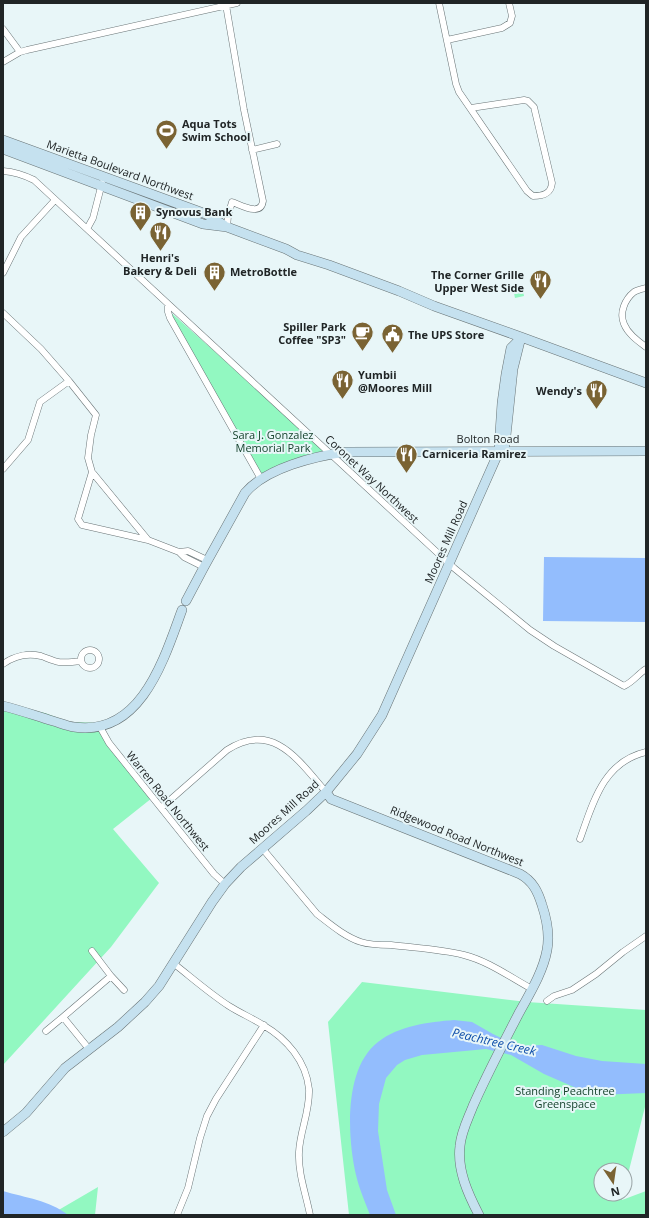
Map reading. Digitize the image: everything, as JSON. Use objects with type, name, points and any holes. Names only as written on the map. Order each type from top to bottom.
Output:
[{"type":"street","points":[[3,62],[20,52],[235,3]]},
{"type":"street","points":[[439,3],[459,92],[527,191],[533,196],[540,196],[547,193],[551,189],[552,183],[534,107],[524,100],[471,108]]},
{"type":"street","points":[[447,40],[502,28],[510,23],[512,16],[509,3]]},
{"type":"street","points":[[226,5],[262,205],[260,208],[255,209],[232,202],[226,227]]},
{"type":"street","points":[[3,29],[20,52]]},
{"type":"street","name":"Marietta Boulevard Northwest","points":[[3,140],[206,214],[226,227]]},
{"type":"street","points":[[252,150],[277,144]]},
{"type":"street","points":[[3,149],[203,224],[226,227],[286,249],[297,255],[399,291],[434,306],[646,383]]},
{"type":"street","name":"Coronet Way Northwest","points":[[3,171],[22,174],[34,180],[450,564],[530,630],[554,646],[624,686],[631,683],[641,672],[646,669]]},
{"type":"street","points":[[87,229],[93,218],[104,177]]},
{"type":"street","points":[[3,273],[21,237],[55,200]]},
{"type":"street","points":[[646,288],[633,293],[624,305],[622,314],[623,323],[629,332],[646,347]]},
{"type":"street","points":[[168,304],[170,318],[261,479]]},
{"type":"street","points":[[3,313],[41,349],[96,415],[91,435],[88,458],[92,472],[148,540]]},
{"type":"street","name":"Moores Mill Road","points":[[3,1132],[26,1113],[66,1068],[118,1027],[145,1002],[158,986],[225,884],[241,867],[326,792],[371,734],[400,677],[499,451],[504,445],[513,369],[521,337]]},
{"type":"street","points":[[3,469],[28,440],[40,402],[69,381]]},
{"type":"street","name":"Bolton Road","points":[[186,601],[205,563],[245,494],[252,485],[261,479],[292,465],[330,454],[346,452],[646,451]]},
{"type":"street","points":[[92,472],[78,519],[82,525],[148,540],[180,552],[184,557],[205,563]]},
{"type":"street","points":[[3,706],[72,727],[100,727],[112,722],[124,715],[148,690],[166,654],[182,610]]},
{"type":"street","points":[[3,664],[22,655],[32,655],[60,662],[81,661]]},
{"type":"street","name":"Warren Road Northwest","points":[[100,727],[109,743],[214,874],[225,884]]},
{"type":"street","name":"Ridgewood Road Northwest","points":[[161,808],[227,750],[239,743],[252,740],[269,741],[286,749],[331,799],[528,878],[539,895],[546,918],[548,935],[544,961],[532,989],[498,1053],[464,1128],[460,1144],[460,1162],[465,1184],[472,1203],[479,1215]]},
{"type":"street","points":[[580,839],[599,790],[609,775],[618,766],[631,758],[646,752]]},
{"type":"street","points":[[262,848],[317,914],[328,923],[354,939],[368,943],[436,950],[466,955],[497,969],[532,989]]},
{"type":"street","points":[[547,1001],[554,996],[572,990],[596,974],[646,936]]},
{"type":"street","points":[[92,951],[124,990]]},
{"type":"street","points":[[173,963],[228,1005],[264,1025],[285,1042],[296,1054],[307,1079],[309,1099],[307,1117],[300,1141],[299,1153],[301,1175],[310,1215]]},
{"type":"street","points":[[46,1031],[111,976]]},
{"type":"street","points":[[63,1017],[89,1049]]},
{"type":"street","points":[[177,1215],[188,1188],[207,1116],[216,1099],[264,1025]]},
{"type":"green space","points":[[522,286],[524,296],[515,298],[513,288]]},
{"type":"green space","name":"Sara J. Gonzalez Memorial Park","points":[[167,309],[330,454],[261,479]]},
{"type":"green space","points":[[3,704],[45,713],[69,722],[101,723],[105,741],[152,798],[113,829],[159,883],[111,947],[3,1065]]},
{"type":"green space","name":"Standing Peachtree Greenspace","points":[[362,982],[527,1002],[646,1010],[646,1103],[631,1162],[593,1162],[593,1202],[633,1202],[633,1196],[646,1191],[646,1215],[349,1215],[328,1022]]},
{"type":"green space","points":[[98,1187],[95,1215],[50,1215]]},
{"type":"water","points":[[544,557],[646,558],[646,622],[543,621]]},
{"type":"water","name":"Peachtree Creek","points":[[454,1020],[472,1022],[518,1046],[542,1045],[576,1056],[602,1061],[646,1064],[646,1093],[590,1094],[544,1074],[511,1055],[486,1049],[422,1055],[405,1060],[397,1065],[386,1078],[379,1104],[378,1131],[387,1190],[396,1215],[370,1215],[357,1180],[351,1141],[351,1104],[359,1068],[367,1054],[378,1042],[395,1032],[414,1026]]},
{"type":"water","points":[[3,1191],[37,1200],[53,1206],[68,1215],[3,1215]]},
{"type":"place","name":"Aqua Tots Swim School","points":[[167,150]]},
{"type":"place","name":"Synovus Bank","points":[[140,232]]},
{"type":"place","name":"Henri's Bakery & Deli","points":[[160,252]]},
{"type":"place","name":"MetroBottle","points":[[215,292]]},
{"type":"place","name":"The Corner Grille Upper West Side","points":[[540,300]]},
{"type":"place","name":"Spiller Park Coffee \"SP3\"","points":[[362,352]]},
{"type":"place","name":"The UPS Store","points":[[393,354]]},
{"type":"place","name":"Yumbii @Moores Mill","points":[[343,400]]},
{"type":"place","name":"Wendy's","points":[[597,410]]},
{"type":"place","name":"Carniceria Ramirez","points":[[406,474]]}]
